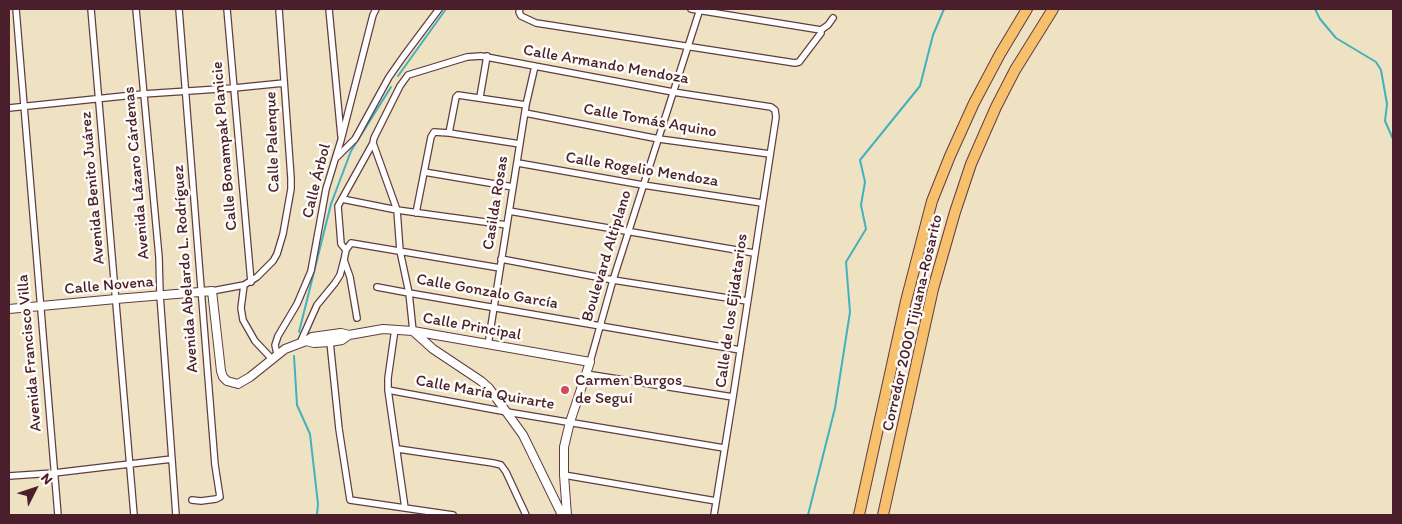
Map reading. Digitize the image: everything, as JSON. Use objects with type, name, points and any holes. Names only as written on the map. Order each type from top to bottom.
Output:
[{"type":"highway","name":"Corredor 2000 Tijuana-Rosarito","points":[[859,515],[906,301],[932,201],[974,103],[1027,9]]},
{"type":"highway","name":"Corredor 2000 Tijuana-Rosarito","points":[[883,515],[933,289],[954,212],[971,164],[996,107],[1015,70],[1053,9]]},
{"type":"street","name":"Avenida Francisco Villa","points":[[16,9],[58,515]]},
{"type":"street","name":"Avenida Benito Juárez","points":[[91,9],[134,515]]},
{"type":"street","name":"Avenida Lázaro Cárdenas","points":[[136,9],[159,257],[160,295],[176,515]]},
{"type":"street","name":"Avenida Abelardo L. Rodríguez","points":[[178,9],[215,465],[220,496],[216,499],[192,500]]},
{"type":"street","name":"Calle Bonampak Planicie","points":[[227,9],[251,282]]},
{"type":"street","name":"Calle Palenque","points":[[212,291],[251,282],[262,273],[277,254],[283,234],[291,189],[279,9]]},
{"type":"street","points":[[330,9],[341,140]]},
{"type":"street","name":"Calle Árbol","points":[[275,356],[275,345],[278,336],[297,304],[312,271],[323,204],[376,9]]},
{"type":"street","points":[[335,158],[355,139],[389,77],[440,9]]},
{"type":"street","points":[[520,9],[521,16],[536,23],[797,63],[821,33],[820,30]]},
{"type":"street","points":[[691,9],[820,30],[828,25],[833,18]]},
{"type":"street","name":"Boulevard Altiplano","points":[[568,515],[564,475],[564,447],[570,422],[590,362],[628,232],[700,10]]},
{"type":"street","name":"Calle Armando Mendoza","points":[[400,86],[408,75],[474,56],[487,56],[673,92],[768,106],[775,110]]},
{"type":"street","points":[[480,97],[487,56]]},
{"type":"street","name":"Casilda Rosas","points":[[488,345],[526,105],[534,66]]},
{"type":"street","points":[[347,248],[341,244],[338,206],[373,143],[400,86],[389,77]]},
{"type":"street","points":[[9,108],[99,98],[284,83]]},
{"type":"street","points":[[449,133],[457,95],[461,94],[526,105]]},
{"type":"street","name":"Calle de los Ejidatarios","points":[[714,515],[776,117],[775,110]]},
{"type":"street","name":"Calle Tomás Aquino","points":[[525,113],[659,138],[770,154]]},
{"type":"street","points":[[416,213],[432,134],[437,132],[449,133],[520,144]]},
{"type":"street","points":[[373,143],[397,210],[400,251],[409,294],[413,331],[434,349],[485,384],[519,428],[562,515]]},
{"type":"street","name":"Calle Rogelio Mendoza","points":[[518,163],[762,203]]},
{"type":"street","points":[[424,172],[513,188]]},
{"type":"street","points":[[342,199],[416,213],[507,225]]},
{"type":"street","points":[[509,211],[754,253]]},
{"type":"street","points":[[303,342],[317,306],[340,275],[347,248],[354,243],[500,268]]},
{"type":"street","points":[[501,258],[613,280],[748,301]]},
{"type":"street","points":[[344,260],[350,277],[357,318]]},
{"type":"street","points":[[244,285],[242,320],[255,341],[275,356]]},
{"type":"street","name":"Calle Gonzalo García","points":[[377,287],[740,350]]},
{"type":"street","name":"Calle Novena","points":[[9,309],[212,291]]},
{"type":"street","name":"Calle Principal","points":[[212,291],[219,364],[223,377],[227,381],[238,384],[285,349],[314,336],[342,333],[349,335]]},
{"type":"street","points":[[395,329],[388,390],[405,508]]},
{"type":"street","name":"Calle Principal","points":[[303,342],[330,342],[342,340],[349,335],[395,329],[590,362]]},
{"type":"street","points":[[330,342],[339,429],[350,500],[453,515]]},
{"type":"street","points":[[586,374],[733,397]]},
{"type":"street","name":"Calle María Quirarte","points":[[388,390],[724,448]]},
{"type":"street","points":[[398,449],[501,465],[526,515]]},
{"type":"street","points":[[9,476],[54,473],[172,459]]},
{"type":"street","points":[[564,475],[716,501]]},
{"type":"waterway","points":[[398,76],[446,9]]},
{"type":"waterway","points":[[808,515],[835,408],[850,312],[846,262],[866,229],[861,205],[865,182],[860,160],[920,86],[933,35],[944,9]]},
{"type":"waterway","points":[[1315,9],[1320,19],[1336,38],[1376,62],[1381,70],[1387,104],[1385,121],[1393,139]]},
{"type":"waterway","points":[[299,332],[331,204],[351,151],[391,87]]},
{"type":"waterway","points":[[294,356],[297,405],[310,434],[318,504],[317,515]]},
{"type":"place","name":"Carmen Burgos de Seguí","points":[[565,390]]}]
